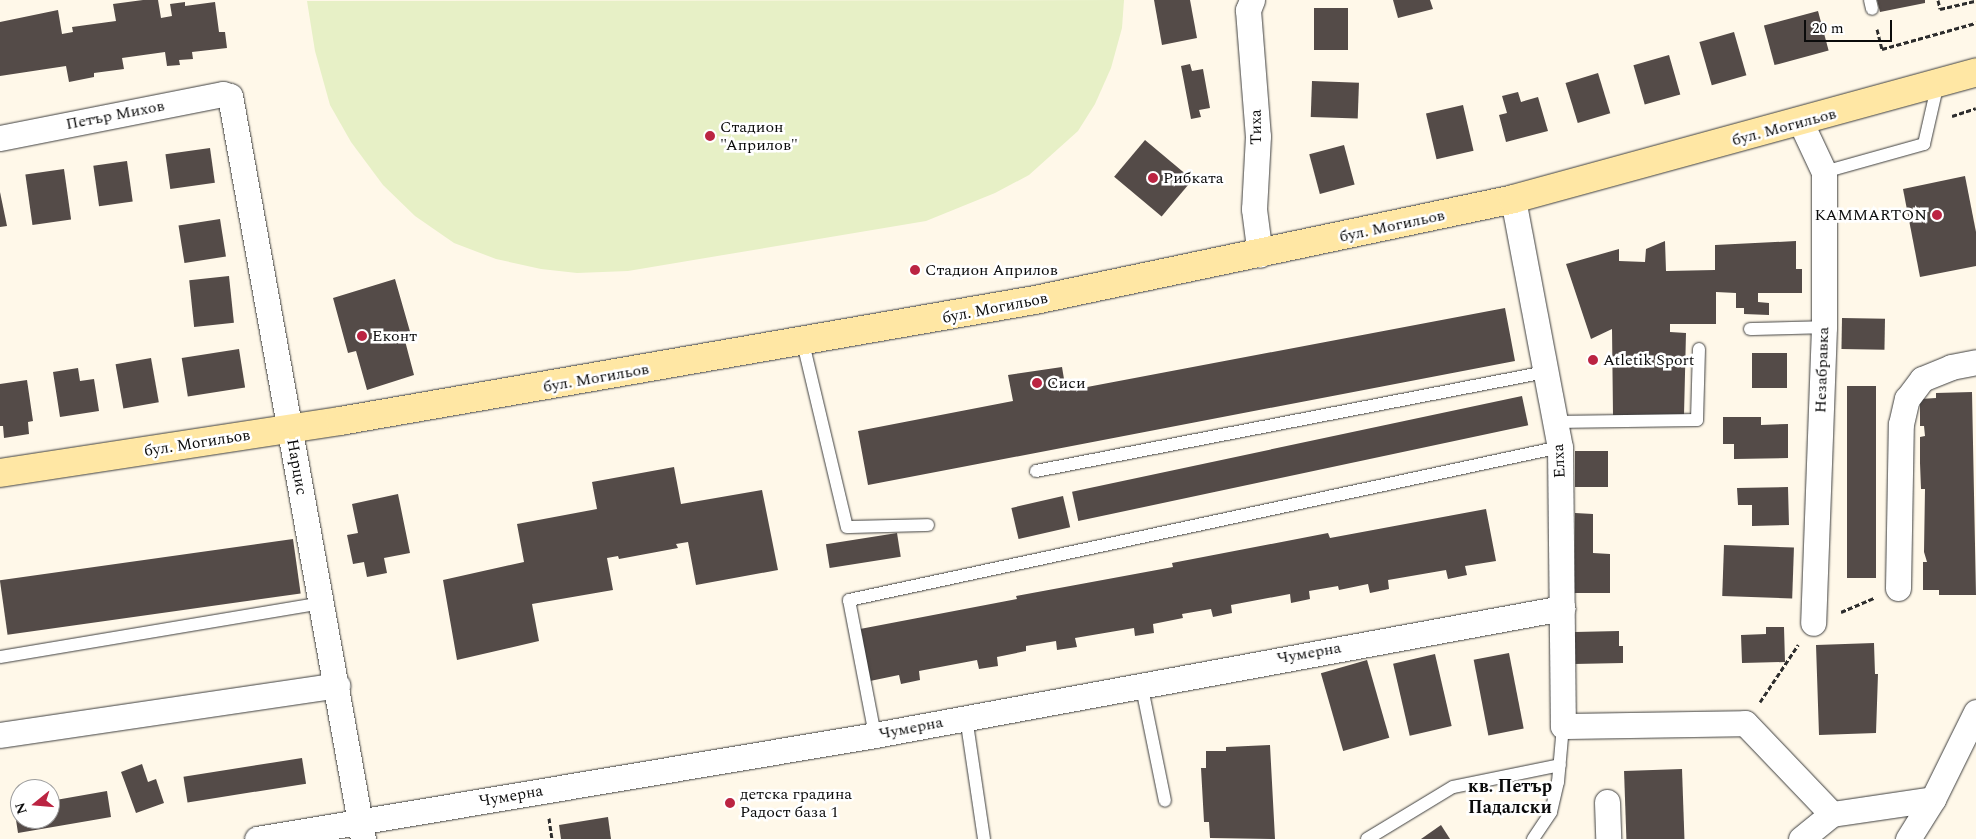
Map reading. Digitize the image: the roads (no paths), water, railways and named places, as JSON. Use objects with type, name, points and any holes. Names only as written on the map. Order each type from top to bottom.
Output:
[{"type":"street","name":"Тиха","points":[[1252,0],[1248,10],[1258,136],[1254,209],[1260,255]]},
{"type":"street","name":"бул. Могильов","points":[[0,473],[290,429],[803,343],[1260,255],[1513,199],[1801,123],[1976,72]]},
{"type":"street","name":"Петър Михов","points":[[0,138],[223,94],[230,96]]},
{"type":"street","name":"Нарцис","points":[[230,96],[362,830]]},
{"type":"street","name":"Незабравка","points":[[1801,123],[1824,172],[1824,327],[1813,623]]},
{"type":"street","name":"Елха","points":[[1513,199],[1560,447],[1563,726]]},
{"type":"street","points":[[1898,588],[1901,424],[1908,399],[1922,379],[1951,367],[1976,362]]},
{"type":"street","name":"Чумерна","points":[[257,839],[362,830],[1141,684],[1562,608]]},
{"type":"street","points":[[0,735],[337,685]]},
{"type":"street","points":[[1908,839],[1933,799],[1976,712]]},
{"type":"street","points":[[1563,726],[1745,723],[1832,814]]},
{"type":"street","points":[[1801,839],[1832,814],[1933,799]]},
{"type":"street","points":[[1607,802],[1608,839]]},
{"type":"lane","points":[[1824,172],[1924,144],[1938,83]]},
{"type":"lane","points":[[1750,329],[1824,327]]},
{"type":"lane","points":[[803,343],[847,527],[928,525]]},
{"type":"lane","points":[[1555,422],[1697,420],[1699,349]]},
{"type":"lane","points":[[1036,471],[1546,372]]},
{"type":"lane","points":[[875,735],[849,600],[1560,447]]},
{"type":"lane","points":[[0,657],[322,603]]},
{"type":"lane","points":[[1141,684],[1165,801]]},
{"type":"lane","points":[[966,718],[984,839]]},
{"type":"lane","points":[[1533,839],[1551,812],[1560,765],[1563,726]]},
{"type":"lane","points":[[1367,839],[1453,787],[1560,765]]},
{"type":"place","name":"Стадион \"Априлов\"","points":[[710,136]]},
{"type":"place","name":"Рибката","points":[[1153,178]]},
{"type":"place","name":"KAMMARTON","points":[[1937,215]]},
{"type":"place","name":"Стадион Априлов","points":[[915,270]]},
{"type":"place","name":"Еконт","points":[[362,336]]},
{"type":"place","name":"Atletik Sport","points":[[1593,360]]},
{"type":"place","name":"Сиси","points":[[1037,383]]},
{"type":"place","name":"детска градина Радост база 1","points":[[730,803]]},
{"type":"district","name":"кв. Петър Падалски","points":[[1510,798]]}]
